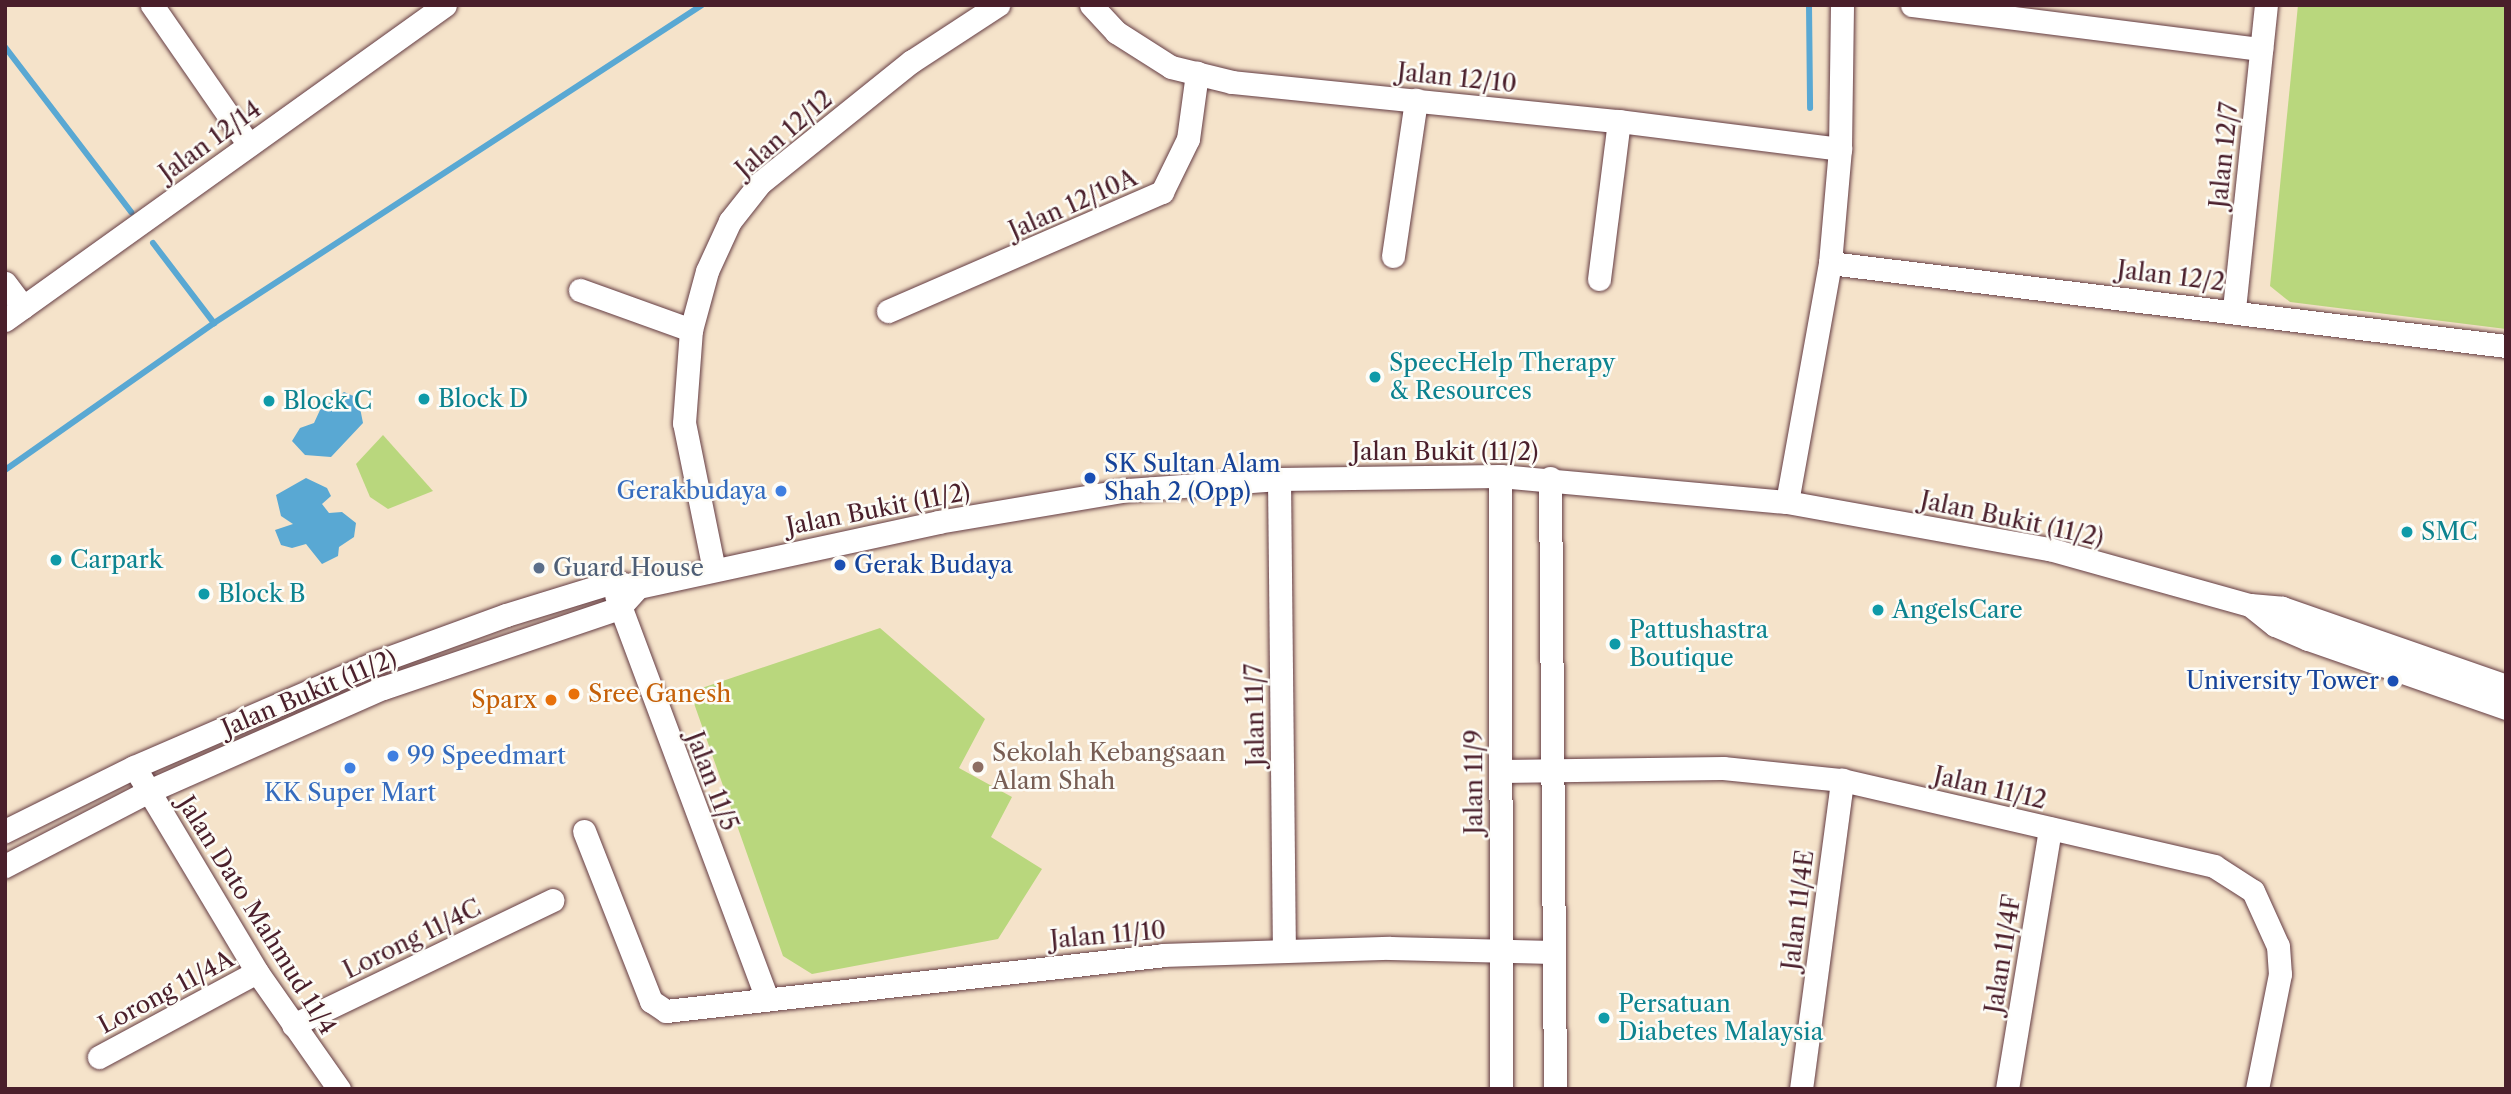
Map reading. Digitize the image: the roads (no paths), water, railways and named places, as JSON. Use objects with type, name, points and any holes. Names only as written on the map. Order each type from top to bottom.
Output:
[{"type":"street","points":[[152,5],[249,145]]},
{"type":"street","name":"Jalan 12/14","points":[[14,314],[445,5]]},
{"type":"street","name":"Jalan 12/12","points":[[714,570],[684,423],[691,330],[707,271],[730,221],[760,183],[912,61],[998,5]]},
{"type":"street","name":"Jalan 12/10","points":[[1091,5],[1116,32],[1160,60],[1197,74],[1232,82],[1619,121],[1840,149]]},
{"type":"street","points":[[1787,502],[1830,263],[1840,149],[1842,5]]},
{"type":"street","points":[[1912,5],[2069,13],[2261,49]]},
{"type":"street","name":"Jalan 12/7","points":[[2234,309],[2266,5]]},
{"type":"street","name":"Jalan 12/10A","points":[[888,311],[1162,192],[1188,139],[1197,74]]},
{"type":"street","points":[[1393,256],[1416,100]]},
{"type":"street","points":[[1599,279],[1619,121]]},
{"type":"street","name":"Jalan 12/2","points":[[1830,263],[2234,309],[2506,346]]},
{"type":"street","points":[[5,283],[14,314]]},
{"type":"street","points":[[580,290],[691,330]]},
{"type":"street","name":"Jalan Bukit (11/2)","points":[[5,831],[134,767],[377,662],[506,615],[613,582],[638,587],[938,522],[1128,490],[1279,480],[1500,476],[1550,478],[1787,502],[2049,549],[2250,605],[2282,608],[2506,686]]},
{"type":"street","name":"Jalan 11/9","points":[[1500,476],[1501,1089]]},
{"type":"street","points":[[1550,478],[1555,1089]]},
{"type":"street","name":"Jalan 11/7","points":[[1279,480],[1284,949]]},
{"type":"street","name":"Jalan 11/5","points":[[613,582],[620,608],[766,997]]},
{"type":"street","points":[[620,608],[638,587]]},
{"type":"street","name":"Jalan Bukit (11/2)","points":[[2250,605],[2276,625],[2308,639],[2506,708]]},
{"type":"street","name":"Jalan Bukit (11/2)","points":[[5,866],[149,791],[383,688],[620,608]]},
{"type":"street","name":"Jalan Dato Mahmud 11/4","points":[[134,767],[257,972],[339,1089]]},
{"type":"street","name":"Jalan 11/12","points":[[1501,771],[1724,768],[1842,780],[2214,866],[2253,891],[2271,926],[2280,960],[2257,1089]]},
{"type":"street","name":"Jalan 11/4E","points":[[1801,1089],[1842,780]]},
{"type":"street","name":"Jalan 11/4F","points":[[2007,1089],[2050,829]]},
{"type":"street","name":"Jalan 11/10","points":[[584,831],[651,1001],[669,1011],[766,997],[1162,955],[1284,949],[1553,952]]},
{"type":"street","name":"Lorong 11/4C","points":[[293,1025],[553,900]]},
{"type":"street","name":"Lorong 11/4A","points":[[99,1057],[257,972]]},
{"type":"water","points":[[344,392],[358,398],[363,423],[331,457],[305,455],[292,441],[300,428],[314,423],[320,410]]},
{"type":"water","points":[[306,478],[327,488],[331,496],[322,504],[329,513],[342,512],[356,523],[354,537],[339,547],[338,556],[322,564],[306,544],[292,548],[281,545],[275,530],[293,524],[281,516],[276,495]]},
{"type":"waterway","points":[[5,470],[214,323],[702,5]]},
{"type":"waterway","points":[[1809,5],[1810,108]]},
{"type":"waterway","points":[[5,47],[131,212]]},
{"type":"waterway","points":[[153,243],[214,323]]},
{"type":"place","name":"SpeecHelp Therapy & Resources","points":[[1375,377]]},
{"type":"place","name":"Block D","points":[[424,399]]},
{"type":"place","name":"Block C","points":[[269,401]]},
{"type":"place","name":"SK Sultan Alam Shah 2 (Opp)","points":[[1090,478]]},
{"type":"place","name":"Gerakbudaya","points":[[781,491]]},
{"type":"place","name":"SMC","points":[[2407,532]]},
{"type":"place","name":"Carpark","points":[[56,560]]},
{"type":"place","name":"Gerak Budaya","points":[[840,565]]},
{"type":"place","name":"Guard House","points":[[539,568]]},
{"type":"place","name":"Block B","points":[[204,594]]},
{"type":"place","name":"AngelsCare","points":[[1878,610]]},
{"type":"place","name":"Pattushastra Boutique","points":[[1615,644]]},
{"type":"place","name":"University Tower","points":[[2393,681]]},
{"type":"place","name":"Sree Ganesh","points":[[574,694]]},
{"type":"place","name":"Sparx","points":[[551,700]]},
{"type":"place","name":"99 Speedmart","points":[[393,756]]},
{"type":"place","name":"Sekolah Kebangsaan Alam Shah","points":[[978,767]]},
{"type":"place","name":"KK Super Mart","points":[[350,768]]},
{"type":"place","name":"Persatuan Diabetes Malaysia","points":[[1604,1018]]}]
